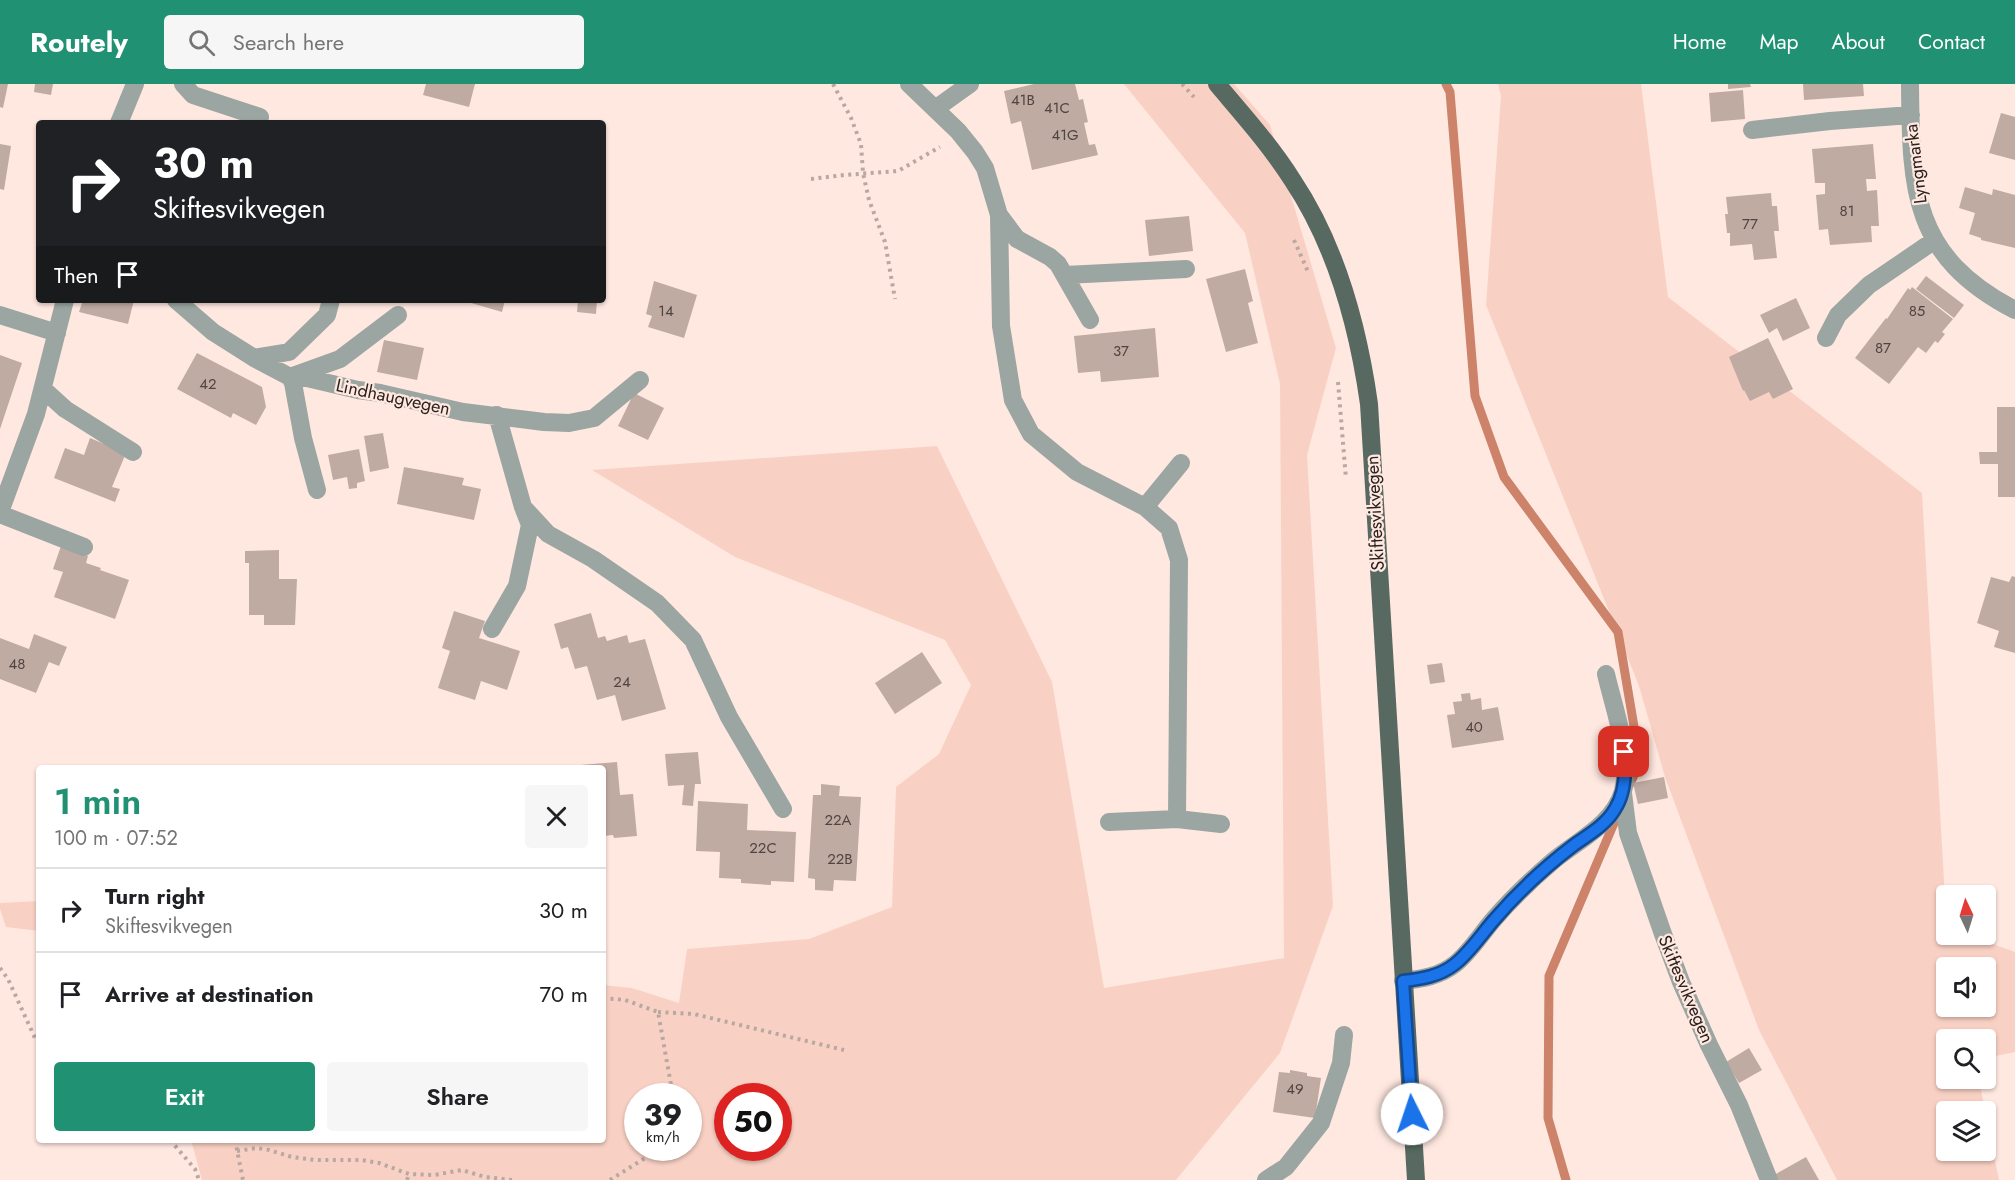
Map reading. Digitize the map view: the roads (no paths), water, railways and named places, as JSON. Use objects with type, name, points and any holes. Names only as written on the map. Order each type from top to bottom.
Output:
[{"type":"main road","name":"Skiftesvikvegen","points":[[1217,84],[1269,145],[1295,183],[1318,225],[1337,268],[1362,357],[1368,404],[1416,1180]]},
{"type":"street","points":[[120,120],[135,84]]},
{"type":"street","points":[[183,84],[193,94],[260,117]]},
{"type":"street","points":[[909,84],[958,131],[985,168],[999,215],[1001,326],[1012,400],[1031,434],[1077,472],[1145,507],[1169,528],[1179,560],[1177,819]]},
{"type":"street","points":[[935,109],[970,84]]},
{"type":"street","name":"Lyngmarka","points":[[1910,84],[1915,183],[1921,210],[1935,240],[1947,257],[1966,276],[2012,303]]},
{"type":"street","points":[[1752,130],[1911,115]]},
{"type":"street","points":[[999,215],[1017,239],[1050,257],[1065,275],[1090,321]]},
{"type":"street","points":[[1826,338],[1838,315],[1869,285],[1935,240]]},
{"type":"street","points":[[1065,275],[1186,269]]},
{"type":"street","points":[[64,303],[43,390],[0,513],[84,547]]},
{"type":"street","name":"Lindhaugvegen","points":[[179,303],[213,332],[290,377],[307,378],[462,412],[569,423],[594,418],[640,380]]},
{"type":"street","points":[[254,358],[289,352],[327,315],[330,303]]},
{"type":"street","points":[[0,315],[57,333]]},
{"type":"street","name":"Lindhaugvegen","points":[[290,377],[340,359],[398,315]]},
{"type":"street","points":[[290,377],[317,490]]},
{"type":"street","points":[[43,390],[65,409],[133,452]]},
{"type":"street","points":[[492,629],[517,586],[530,525],[497,415]]},
{"type":"street","points":[[1145,507],[1181,463]]},
{"type":"street","points":[[523,507],[548,534],[592,559],[657,603],[693,640],[729,717],[783,809]]},
{"type":"street","name":"Skiftesvikvegen","points":[[1403,981],[1437,975],[1454,965],[1521,890],[1554,861],[1602,825],[1616,809],[1623,791],[1626,771],[1624,752],[1606,674]]},
{"type":"street","name":"Skiftesvikvegen","points":[[1623,791],[1628,833],[1681,982],[1739,1105],[1769,1180]]},
{"type":"street","points":[[1109,822],[1177,819],[1221,824]]},
{"type":"street","points":[[1266,1180],[1286,1167],[1321,1123],[1341,1063],[1344,1035]]},
{"type":"waterway","points":[[1446,84],[1450,92],[1475,396],[1504,477],[1618,632],[1640,762],[1630,784]]},
{"type":"waterway","points":[[1566,1180],[1548,1118],[1549,976],[1617,816]]}]
